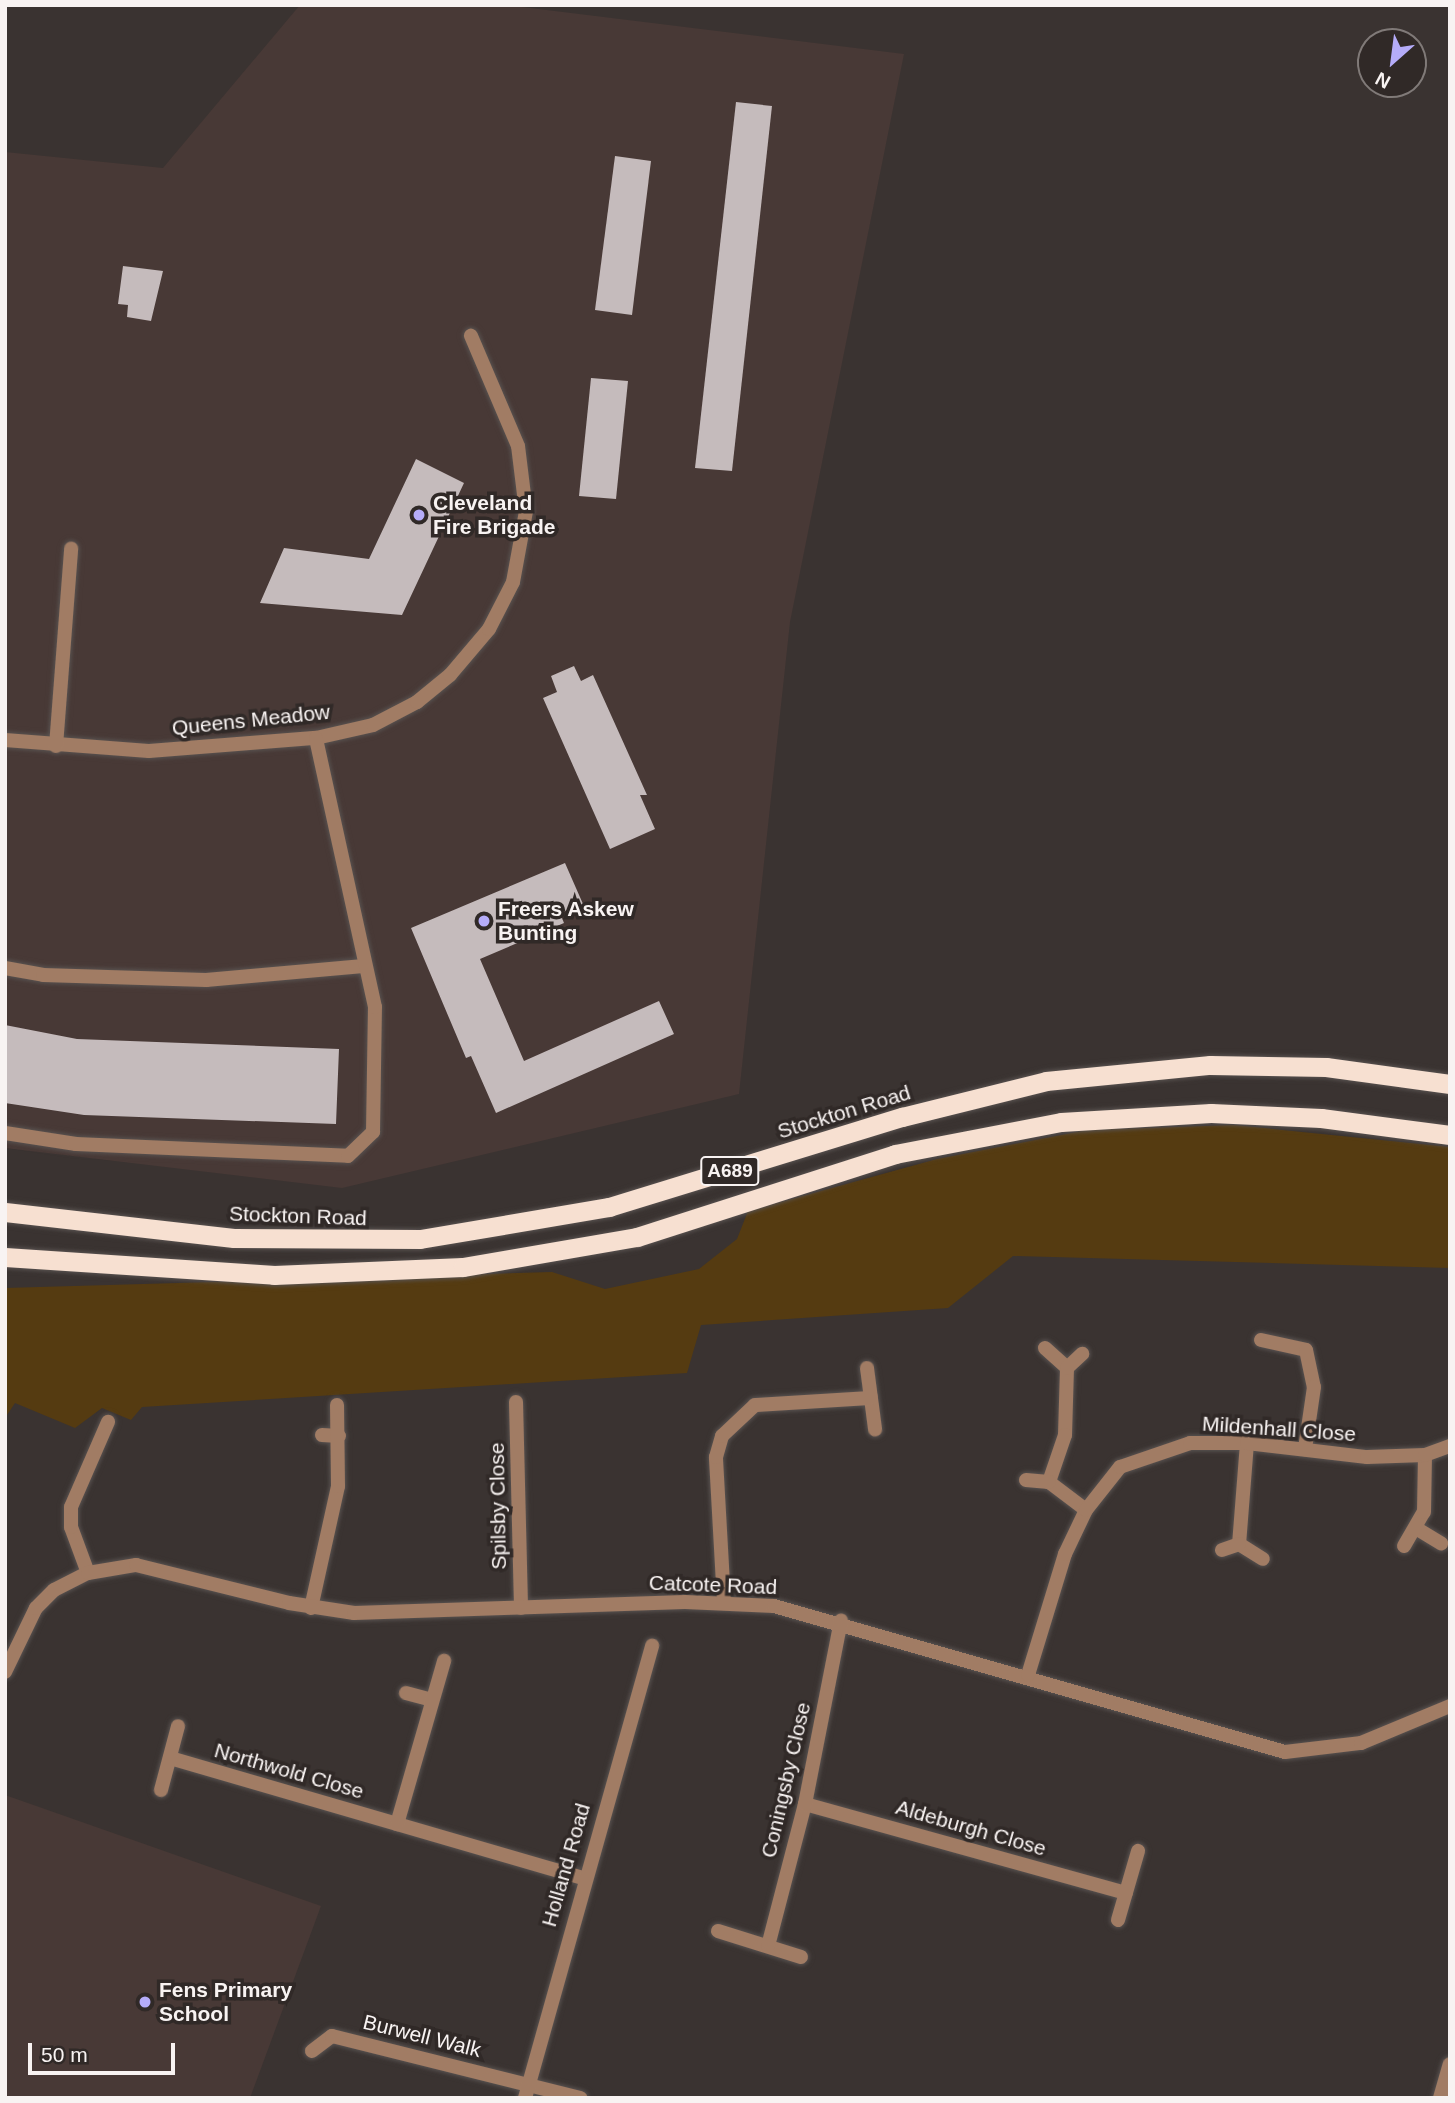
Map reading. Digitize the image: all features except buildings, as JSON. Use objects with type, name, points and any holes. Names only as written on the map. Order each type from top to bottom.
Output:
[{"type":"highway","name":"Stockton Road","points":[[5,1212],[234,1238],[420,1239],[609,1207],[901,1117],[1046,1081],[1210,1066],[1326,1067],[1450,1084]]},
{"type":"highway","name":"A689","points":[[5,1257],[274,1275],[463,1267],[637,1237],[895,1154],[1061,1122],[1211,1113],[1321,1118],[1450,1135]]},
{"type":"street","name":"Queens Meadow","points":[[5,740],[149,751],[316,738],[373,725],[417,702],[469,656],[513,582],[524,538],[526,488],[518,446],[471,336]]},
{"type":"street","points":[[56,746],[71,549]]},
{"type":"street","points":[[5,1133],[76,1143],[348,1156],[373,1132],[375,1007],[363,966],[316,738]]},
{"type":"street","points":[[5,968],[43,975],[205,980],[363,966]]},
{"type":"street","points":[[1261,1340],[1307,1350],[1314,1387],[1305,1449]]},
{"type":"street","points":[[1045,1348],[1068,1368]]},
{"type":"street","points":[[1049,1482],[1065,1435],[1068,1368],[1082,1354]]},
{"type":"street","points":[[867,1368],[875,1429]]},
{"type":"street","points":[[724,1602],[716,1457],[722,1436],[755,1405],[872,1398]]},
{"type":"street","name":"Spilsby Close","points":[[516,1402],[521,1608]]},
{"type":"street","points":[[310,1608],[338,1486],[337,1405]]},
{"type":"street","points":[[88,1573],[71,1527],[71,1507],[108,1422]]},
{"type":"street","points":[[322,1435],[339,1436]]},
{"type":"street","name":"Mildenhall Close","points":[[1028,1675],[1065,1554],[1086,1510],[1120,1467],[1190,1443],[1247,1443],[1367,1457],[1425,1455],[1450,1446]]},
{"type":"street","points":[[1239,1544],[1247,1443]]},
{"type":"street","points":[[1404,1546],[1419,1530],[1424,1512],[1425,1455]]},
{"type":"street","points":[[1026,1480],[1049,1482],[1086,1510]]},
{"type":"street","points":[[1419,1530],[1441,1544]]},
{"type":"street","points":[[1222,1550],[1239,1544]]},
{"type":"street","points":[[1239,1544],[1263,1559]]},
{"type":"street","name":"Catcote Road","points":[[5,1672],[36,1608],[54,1590],[88,1573],[136,1565],[310,1608],[354,1613],[724,1602],[774,1606],[841,1621],[1285,1752],[1361,1743],[1450,1706]]},
{"type":"street","name":"Coningsby Close","points":[[768,1947],[805,1804],[841,1621]]},
{"type":"street","name":"Holland Road","points":[[527,2091],[583,1878],[652,1646]]},
{"type":"street","points":[[397,1824],[444,1661]]},
{"type":"street","points":[[406,1693],[432,1700]]},
{"type":"street","points":[[162,1790],[178,1726]]},
{"type":"street","name":"Northwold Close","points":[[170,1758],[583,1878]]},
{"type":"street","name":"Aldeburgh Close","points":[[805,1804],[1126,1893]]},
{"type":"street","points":[[1118,1920],[1138,1851]]},
{"type":"street","points":[[718,1931],[801,1957]]},
{"type":"street","name":"Burwell Walk","points":[[312,2051],[332,2036],[527,2091]]},
{"type":"street","points":[[1440,2098],[1450,2064]]},
{"type":"street","points":[[527,2091],[580,2098]]},
{"type":"shaded area","points":[[300,5],[505,5],[904,54],[790,622],[739,1094],[342,1188],[5,1148],[5,152],[163,168]]},
{"type":"shaded area","points":[[1234,1125],[1450,1147],[1450,1268],[1013,1256],[948,1308],[701,1325],[687,1373],[142,1407],[131,1420],[102,1408],[75,1428],[15,1403],[5,1418],[5,1288],[552,1272],[605,1289],[699,1269],[737,1239],[748,1211],[937,1159],[1087,1130]]},
{"type":"shaded area","name":"Fens Primary School","points":[[5,1795],[321,1906],[250,2098],[5,2098]]},
{"type":"place","name":"Cleveland Fire Brigade","points":[[419,515]]},
{"type":"place","name":"Freers Askew Bunting","points":[[484,921]]},
{"type":"place","name":"Fens Primary School","points":[[145,2002]]}]
